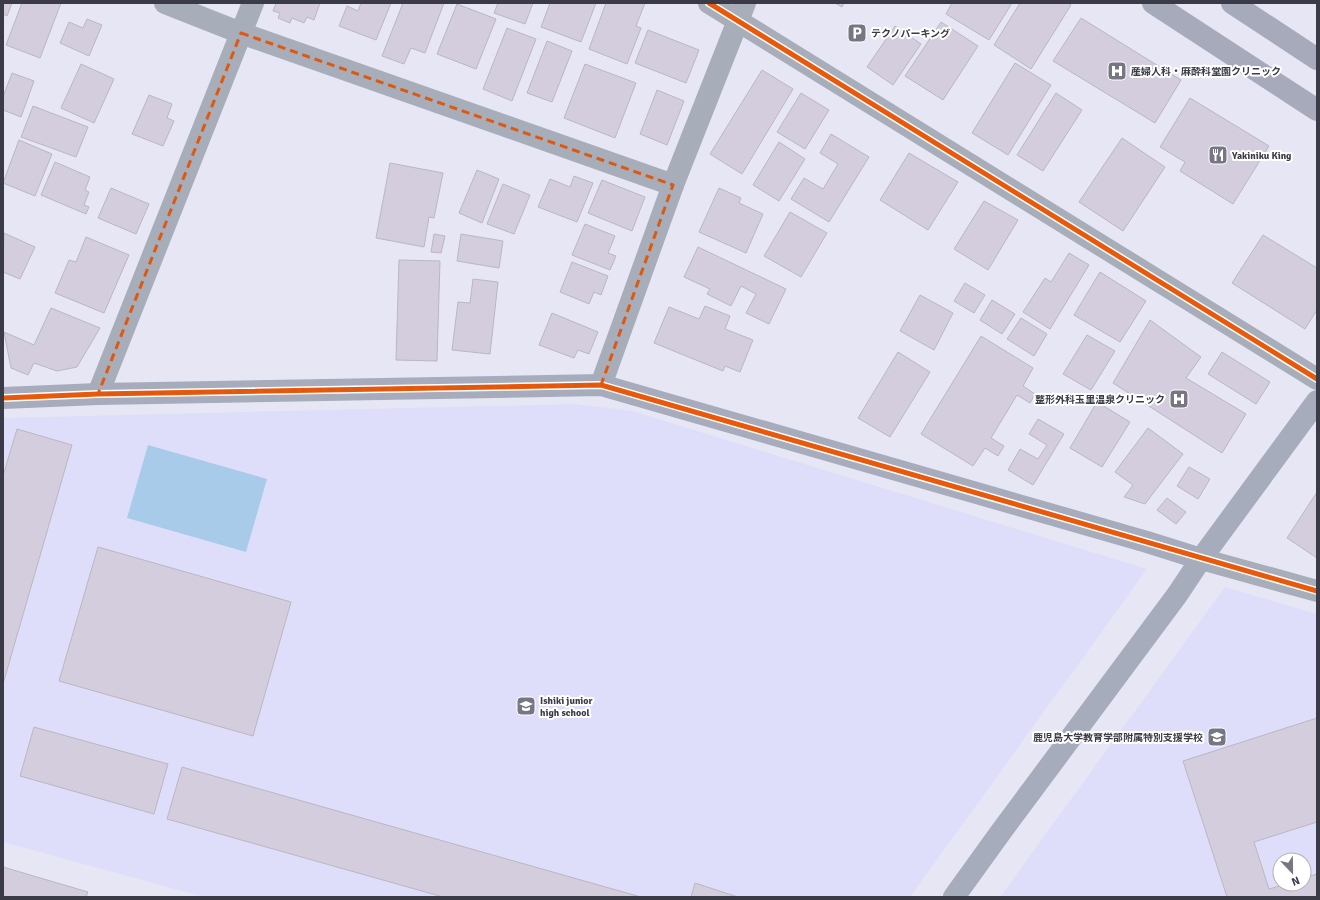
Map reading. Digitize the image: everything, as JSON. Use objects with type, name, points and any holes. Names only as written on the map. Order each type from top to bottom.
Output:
[{"type":"highway","points":[[1153,3],[1317,110]]},
{"type":"highway","points":[[1232,3],[1317,59]]},
{"type":"street","points":[[165,3],[241,33],[673,185]]},
{"type":"street","points":[[98,394],[253,3]]},
{"type":"street","points":[[710,3],[741,12],[1317,379]]},
{"type":"street","points":[[601,385],[673,185],[741,12]]},
{"type":"street","points":[[3,398],[98,394],[601,385],[1166,547],[1201,559],[1317,591]]},
{"type":"street","points":[[954,897],[1177,595],[1201,559],[1317,401]]},
{"type":"highlighted area","points":[[241,33],[673,185],[601,385],[98,394]]},
{"type":"shaded area","name":"Ishiki junior high school","points":[[575,404],[632,411],[1147,569],[910,897],[204,897],[3,842],[3,418]]},
{"type":"shaded area","points":[[148,445],[267,479],[246,552],[127,518]]},
{"type":"shaded area","name":"鹿児島大学教育学部附属特別支援学校","points":[[1225,587],[1317,614],[1317,897],[1000,897]]},
{"type":"building","points":[[3,3],[12,3],[7,16],[3,14]]},
{"type":"building","points":[[22,3],[61,3],[40,58],[6,45]]},
{"type":"building","points":[[276,3],[320,3],[314,20],[307,17],[304,23],[292,18],[290,23],[278,18],[280,13],[273,11]]},
{"type":"building","points":[[361,3],[391,3],[376,40],[339,26],[347,6],[358,11]]},
{"type":"building","points":[[403,3],[444,3],[425,53],[411,48],[404,64],[382,56]]},
{"type":"building","points":[[498,3],[533,3],[525,24],[494,13]]},
{"type":"building","points":[[550,3],[596,3],[581,42],[541,27]]},
{"type":"building","points":[[606,3],[645,3],[636,26],[641,28],[627,64],[589,49]]},
{"type":"building","points":[[835,3],[844,3],[842,7]]},
{"type":"building","points":[[952,3],[1012,3],[989,40],[946,14]]},
{"type":"building","points":[[1020,3],[1068,3],[1071,5],[1031,69],[994,45]]},
{"type":"building","points":[[457,4],[496,19],[476,69],[437,54]]},
{"type":"building","name":"産婦人科・麻酔科堂園クリニック","points":[[1081,18],[1181,80],[1155,123],[1053,61]]},
{"type":"building","points":[[87,19],[102,25],[89,56],[60,43],[69,22],[83,28]]},
{"type":"building","points":[[941,22],[978,46],[943,100],[905,76]]},
{"type":"building","points":[[895,26],[921,44],[893,85],[867,67]]},
{"type":"building","points":[[507,28],[536,39],[512,101],[483,89]]},
{"type":"building","points":[[648,30],[699,50],[686,83],[635,63]]},
{"type":"building","points":[[547,41],[572,51],[552,102],[527,93]]},
{"type":"building","points":[[1015,63],[1051,85],[1008,155],[972,133]]},
{"type":"building","points":[[81,64],[114,79],[94,123],[61,108]]},
{"type":"building","points":[[585,64],[636,83],[615,138],[564,118]]},
{"type":"building","points":[[762,70],[793,89],[742,174],[710,154]]},
{"type":"building","points":[[12,73],[34,81],[21,117],[3,110],[3,97]]},
{"type":"building","points":[[657,90],[684,101],[667,145],[640,134]]},
{"type":"building","points":[[801,93],[829,110],[805,149],[777,132]]},
{"type":"building","points":[[1056,93],[1082,110],[1043,171],[1017,155]]},
{"type":"building","points":[[149,95],[172,104],[167,118],[174,121],[163,146],[132,134]]},
{"type":"building","name":"Yakiniku King","points":[[1190,98],[1269,146],[1233,204],[1180,171],[1185,162],[1160,147]]},
{"type":"building","points":[[33,106],[88,127],[76,157],[21,137]]},
{"type":"building","points":[[831,134],[869,157],[829,222],[791,199],[804,178],[823,189],[838,164],[820,153]]},
{"type":"building","points":[[1122,138],[1165,167],[1123,231],[1079,202]]},
{"type":"building","points":[[19,140],[52,154],[35,196],[3,183]]},
{"type":"building","points":[[779,142],[805,159],[779,201],[753,185]]},
{"type":"building","points":[[909,153],[958,182],[928,230],[880,200]]},
{"type":"building","points":[[55,162],[90,177],[85,190],[89,192],[84,205],[89,207],[86,214],[41,195]]},
{"type":"building","points":[[390,163],[443,173],[434,218],[429,217],[424,247],[376,238]]},
{"type":"building","points":[[477,170],[499,179],[482,223],[459,213]]},
{"type":"building","points":[[574,176],[593,183],[577,222],[538,207],[550,179],[570,187]]},
{"type":"building","points":[[602,180],[645,197],[632,231],[588,213]]},
{"type":"building","points":[[503,184],[530,195],[514,234],[487,224]]},
{"type":"building","points":[[111,188],[149,204],[136,234],[98,218]]},
{"type":"building","points":[[719,188],[741,198],[739,203],[763,214],[746,253],[699,232]]},
{"type":"building","points":[[984,201],[1018,220],[988,270],[954,249]]},
{"type":"building","points":[[790,212],[827,233],[801,277],[764,256]]},
{"type":"building","points":[[585,224],[615,236],[608,253],[616,256],[610,270],[572,255]]},
{"type":"building","points":[[4,233],[35,247],[20,279],[3,272]]},
{"type":"building","points":[[434,234],[445,236],[441,253],[431,252]]},
{"type":"building","points":[[461,234],[503,241],[499,268],[457,261]]},
{"type":"building","points":[[1263,235],[1317,268],[1317,310],[1305,329],[1232,283]]},
{"type":"building","points":[[86,237],[129,255],[104,313],[55,293],[69,260],[76,262]]},
{"type":"building","points":[[698,247],[786,289],[769,324],[746,313],[756,294],[741,286],[731,306],[707,294],[710,289],[684,277]]},
{"type":"building","points":[[1069,253],[1089,265],[1050,329],[1023,312],[1045,278],[1051,282]]},
{"type":"building","points":[[399,260],[440,261],[437,361],[396,360]]},
{"type":"building","points":[[572,262],[608,276],[601,295],[594,292],[589,304],[560,292]]},
{"type":"building","points":[[1100,272],[1146,301],[1120,342],[1074,315]]},
{"type":"building","points":[[473,279],[498,282],[490,354],[452,350],[458,302],[470,303]]},
{"type":"building","points":[[965,283],[985,295],[974,313],[954,301]]},
{"type":"building","points":[[920,295],[953,313],[934,350],[900,331]]},
{"type":"building","points":[[992,300],[1015,314],[1002,334],[980,320]]},
{"type":"building","points":[[705,306],[730,316],[725,329],[753,340],[740,372],[725,366],[723,371],[654,343],[669,307],[699,319]]},
{"type":"building","points":[[51,308],[100,328],[77,367],[57,371],[34,363],[28,375],[11,368],[4,332],[34,345]]},
{"type":"building","points":[[552,313],[598,332],[589,354],[578,350],[574,358],[539,345]]},
{"type":"building","points":[[1021,318],[1047,334],[1034,356],[1007,339]]},
{"type":"building","name":"整形外科玉里温泉クリニック","points":[[1150,320],[1201,357],[1186,378],[1246,414],[1222,453],[1113,383]]},
{"type":"building","points":[[1087,335],[1115,351],[1091,390],[1063,374]]},
{"type":"building","points":[[981,336],[1033,368],[1023,386],[1035,394],[1030,403],[1017,395],[991,438],[1004,446],[998,456],[985,448],[973,466],[921,434]]},
{"type":"building","points":[[898,352],[930,372],[890,437],[858,418]]},
{"type":"building","points":[[1222,352],[1270,382],[1256,404],[1208,374]]},
{"type":"building","points":[[1097,402],[1130,422],[1102,467],[1070,448]]},
{"type":"building","points":[[1038,419],[1064,434],[1033,485],[1008,470],[1020,449],[1038,459],[1047,445],[1029,434]]},
{"type":"building","points":[[1148,428],[1183,454],[1145,504],[1124,497],[1133,485],[1115,472]]},
{"type":"building","points":[[17,429],[72,445],[3,684],[3,476]]},
{"type":"building","points":[[1189,467],[1210,479],[1198,499],[1177,486]]},
{"type":"building","points":[[1317,492],[1317,558],[1287,538]]},
{"type":"building","points":[[1167,498],[1186,512],[1176,524],[1157,510]]},
{"type":"building","points":[[98,547],[291,602],[253,736],[59,681]]},
{"type":"building","points":[[1317,718],[1317,822],[1254,842],[1269,889],[1272,888],[1272,892],[1312,892],[1312,876],[1317,874],[1317,897],[1227,897],[1183,761]]},
{"type":"building","points":[[34,727],[168,764],[154,814],[20,776]]},
{"type":"building","points":[[182,767],[641,897],[443,897],[167,819]]},
{"type":"building","points":[[3,867],[88,892],[86,897],[3,897]]},
{"type":"building","points":[[695,883],[738,897],[691,897]]},
{"type":"cycle path","points":[[709,3],[1317,379]]},
{"type":"cycle path","points":[[3,398],[98,394],[601,385],[1317,591]]},
{"type":"place","name":"テクノパーキング","points":[[857,33]]},
{"type":"place","name":"産婦人科・麻酔科堂園クリニック","points":[[1117,71]]},
{"type":"place","name":"Yakiniku King","points":[[1218,155]]},
{"type":"place","name":"整形外科玉里温泉クリニック","points":[[1179,399]]},
{"type":"place","name":"Ishiki junior high school","points":[[526,706]]},
{"type":"place","name":"鹿児島大学教育学部附属特別支援学校","points":[[1217,737]]}]
